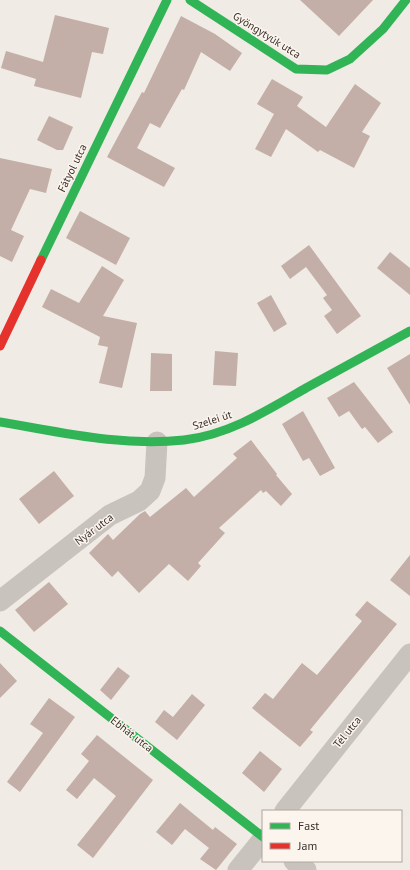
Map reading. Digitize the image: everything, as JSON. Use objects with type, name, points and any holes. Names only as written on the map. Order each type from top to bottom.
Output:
[{"type":"street","name":"Fátyol utca","points":[[0,346],[166,0]]},
{"type":"street","name":"Gyöngytyúk utca","points":[[190,0],[296,69],[327,70],[350,59],[383,29],[406,0]]},
{"type":"street","name":"Szelei út","points":[[0,422],[114,439],[157,442],[185,440],[205,436],[243,422],[410,331]]},
{"type":"street","name":"Nyár utca","points":[[0,601],[110,515],[139,501],[150,491],[155,478],[157,442]]},
{"type":"street","name":"Ebhát utca","points":[[0,631],[262,837]]},
{"type":"street","name":"Tél utca","points":[[286,810],[410,654]]},
{"type":"street","points":[[238,870],[262,839]]},
{"type":"street","points":[[295,862],[306,870]]},
{"type":"building","points":[[300,0],[373,0],[339,36]]},
{"type":"building","points":[[55,15],[109,28],[103,54],[92,52],[81,98],[34,86],[36,79],[1,68],[6,51],[43,62]]},
{"type":"building","points":[[181,16],[215,34],[242,53],[230,71],[201,52],[184,90],[182,89],[160,128],[150,123],[137,148],[175,168],[164,187],[107,157],[142,92],[144,93]]},
{"type":"building","points":[[272,79],[303,97],[297,106],[326,127],[355,84],[381,103],[362,132],[370,136],[354,168],[320,150],[318,152],[286,129],[271,157],[255,149],[274,114],[257,104]]},
{"type":"building","points":[[49,116],[73,127],[63,150],[57,150],[37,140]]},
{"type":"building","points":[[0,158],[52,169],[46,193],[30,189],[11,230],[24,236],[12,262],[0,256]]},
{"type":"building","points":[[80,211],[130,238],[116,265],[66,238]]},
{"type":"building","points":[[309,245],[361,316],[337,334],[324,316],[332,310],[323,298],[327,295],[306,267],[290,279],[281,266]]},
{"type":"building","points":[[390,252],[410,268],[410,295],[377,268]]},
{"type":"building","points":[[102,266],[124,280],[103,316],[137,323],[122,388],[99,383],[108,347],[98,345],[100,337],[42,307],[51,289],[79,303]]},
{"type":"building","points":[[271,295],[287,324],[274,332],[257,303]]},
{"type":"building","points":[[215,351],[238,353],[236,386],[213,385]]},
{"type":"building","points":[[151,353],[172,354],[172,391],[150,391]]},
{"type":"building","points":[[410,354],[410,405],[387,368]]},
{"type":"building","points":[[354,382],[393,432],[378,443],[365,427],[362,429],[349,411],[339,417],[327,398]]},
{"type":"building","points":[[303,411],[335,468],[320,476],[309,458],[303,461],[282,424]]},
{"type":"building","points":[[251,440],[277,474],[276,475],[292,494],[281,506],[266,491],[263,493],[261,490],[219,528],[225,533],[198,563],[201,566],[188,581],[169,564],[139,593],[118,571],[112,577],[89,553],[108,534],[113,540],[140,514],[145,511],[150,517],[186,488],[194,497],[237,458],[233,454]]},
{"type":"building","points":[[54,471],[74,496],[39,524],[19,499]]},
{"type":"building","points":[[410,555],[410,596],[390,580]]},
{"type":"building","points":[[49,582],[68,604],[34,632],[15,610]]},
{"type":"building","points":[[367,601],[397,624],[310,730],[313,732],[300,747],[252,708],[265,693],[273,699],[302,663],[317,675],[362,621],[355,615]]},
{"type":"building","points":[[0,663],[17,681],[0,698]]},
{"type":"building","points":[[118,667],[130,676],[111,700],[100,690]]},
{"type":"building","points":[[192,694],[205,705],[177,740],[155,722],[164,710],[173,717]]},
{"type":"building","points":[[49,698],[75,717],[20,792],[7,782],[43,733],[30,724]]},
{"type":"building","points":[[97,735],[153,780],[93,858],[77,845],[116,796],[94,778],[77,799],[66,790],[89,761],[81,754]]},
{"type":"building","points":[[260,751],[282,769],[264,792],[242,773]]},
{"type":"building","points":[[180,803],[213,830],[215,827],[237,844],[216,870],[200,859],[209,848],[185,829],[172,845],[156,832]]},
{"type":"traffic: fast","points":[[41,260],[167,0]]},
{"type":"traffic: fast","points":[[190,0],[296,69],[327,70],[350,59],[383,29],[406,0]]},
{"type":"traffic: fast","points":[[0,422],[68,434],[138,442],[161,442],[201,437],[217,433],[263,413],[410,331]]},
{"type":"traffic: fast","points":[[0,631],[262,836]]},
{"type":"traffic: jam","points":[[0,346],[41,260]]}]
